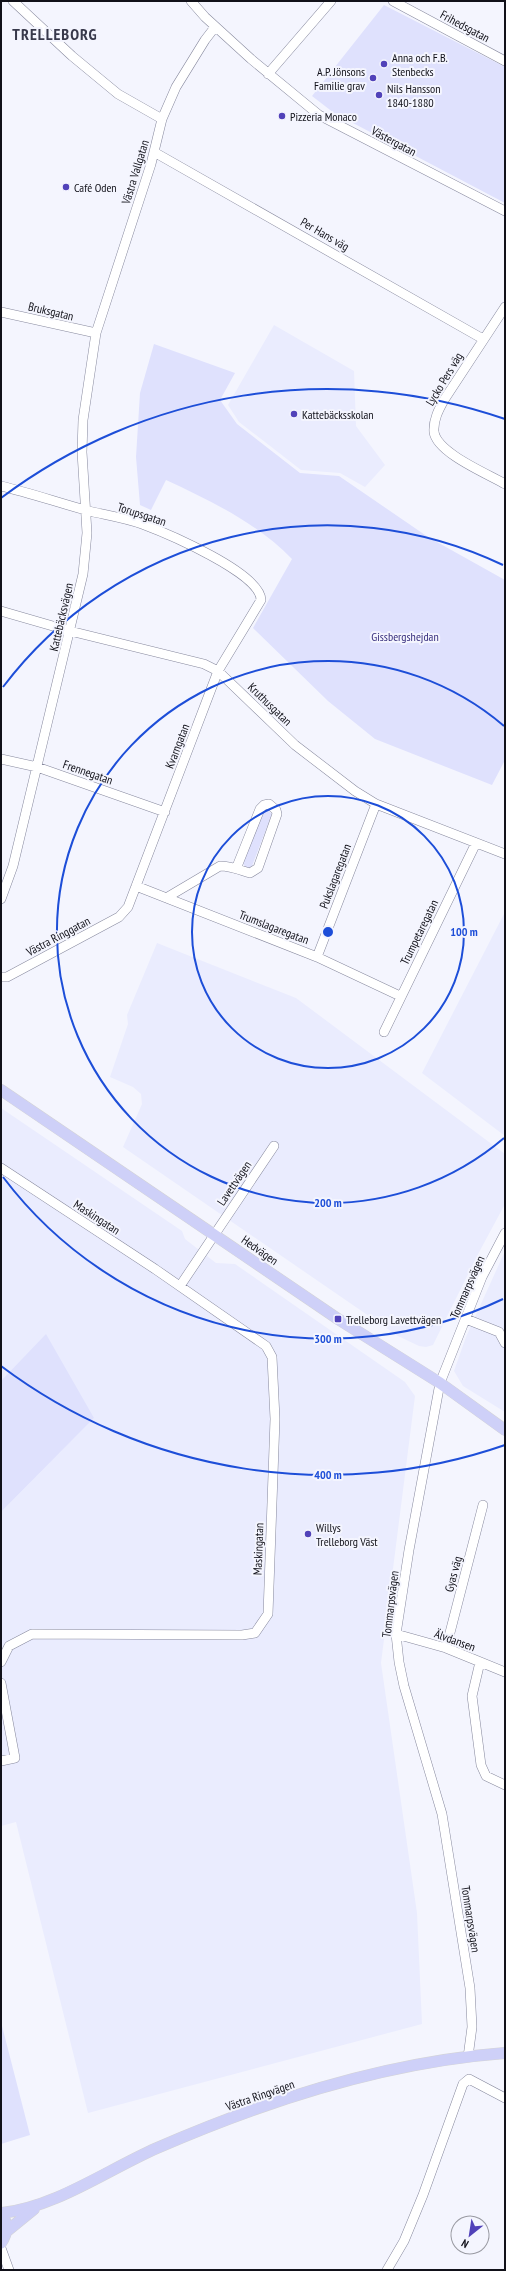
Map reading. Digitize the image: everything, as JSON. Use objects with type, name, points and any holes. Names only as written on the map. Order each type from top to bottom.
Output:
[{"type":"main road","name":"Hedvägen","points":[[1,1090],[338,1319],[440,1383],[505,1430]]},
{"type":"main road","name":"Västra Ringvägen","points":[[7,2231],[38,2206],[156,2148],[244,2113],[355,2078],[427,2062],[505,2053]]},
{"type":"main road","name":"Västra Ringvägen","points":[[1,2244],[7,2231],[7,2225],[1,2213],[38,2206]]},
{"type":"street","points":[[13,1],[72,56],[112,89],[162,119]]},
{"type":"street","name":"Västergatan","points":[[191,1],[215,27],[268,74],[319,115],[505,211]]},
{"type":"street","points":[[268,74],[331,1]]},
{"type":"street","name":"Frihedsgatan","points":[[393,1],[505,61]]},
{"type":"street","name":"Västra Vallgatan","points":[[96,333],[154,152],[162,119],[176,87],[205,40],[215,27]]},
{"type":"street","name":"Per Hans väg","points":[[154,152],[483,339]]},
{"type":"street","name":"Lycko Pers väg","points":[[505,307],[444,400],[436,416],[434,433],[442,446],[456,457],[505,484]]},
{"type":"street","name":"Bruksgatan","points":[[1,312],[96,333]]},
{"type":"street","name":"Kattebäcksvägen","points":[[1,898],[13,866],[83,574],[87,533],[82,452],[82,420],[96,333]]},
{"type":"street","name":"Torupsgatan","points":[[1,486],[140,524],[196,547],[236,570],[258,588],[261,593]]},
{"type":"street","name":"Kvarngatan","points":[[124,912],[136,886],[165,812],[218,671],[261,600],[261,593]]},
{"type":"street","name":"Kruthusgatan","points":[[1,611],[70,631],[204,664],[218,671],[294,745],[324,769],[376,804],[505,854]]},
{"type":"street","name":"Frennegatan","points":[[1,759],[37,767],[165,812]]},
{"type":"street","points":[[166,898],[220,866],[250,873],[258,868],[277,814],[276,810],[270,804],[264,805],[260,809],[236,869]]},
{"type":"street","name":"Pukslagaregatan","points":[[317,958],[376,804]]},
{"type":"street","name":"Trumpetaregatan","points":[[384,1032],[400,996],[476,843]]},
{"type":"street","name":"Trumslagaregatan","points":[[136,886],[317,958],[400,996]]},
{"type":"street","name":"Västra Ringgatan","points":[[1,978],[14,973],[119,917],[124,912]]},
{"type":"street","name":"Lavettvägen","points":[[214,1234],[274,1146]]},
{"type":"street","name":"Maskingatan","points":[[1,1168],[180,1286],[266,1346],[272,1357],[275,1419],[268,1614],[255,1633],[242,1635],[32,1634],[10,1646],[1,1662]]},
{"type":"street","name":"Tommarpsvägen","points":[[468,2057],[472,2027],[470,1988],[442,1814],[404,1686],[399,1662],[396,1634],[409,1550],[440,1383],[482,1277],[505,1233]]},
{"type":"street","points":[[180,1286],[214,1234]]},
{"type":"street","points":[[466,1319],[499,1332],[505,1343]]},
{"type":"street","name":"Gyas väg","points":[[446,1648],[483,1505]]},
{"type":"street","name":"Älvdansen","points":[[396,1634],[446,1648],[505,1672]]},
{"type":"street","points":[[480,1662],[472,1696],[481,1765],[486,1776],[505,1785]]},
{"type":"street","points":[[1,1683],[14,1758],[1,1761]]},
{"type":"street","points":[[387,2270],[404,2241],[423,2195],[463,2084],[469,2079],[505,2098]]},
{"type":"street","points":[[1,2248],[9,2270]]},
{"type":"street","points":[[1,2266],[5,2270]]},
{"type":"shaded area","name":"Kattebäcksskolan","points":[[274,325],[354,371],[356,426],[385,465],[365,487],[340,473],[301,470],[239,422],[228,405]]},
{"type":"shaded area","points":[[505,912],[505,1136],[422,1073]]},
{"type":"shaded area","points":[[157,943],[296,998],[505,1154],[505,1204],[477,1256],[433,1345],[426,1347],[419,1346],[398,1336],[123,1147],[142,1104],[141,1094],[133,1087],[110,1077],[128,1024],[127,1015]]},
{"type":"shaded area","points":[[1,1108],[182,1231],[185,1239],[216,1263],[235,1264],[405,1382],[415,1396],[381,1663],[417,1913],[422,2024],[88,2113],[16,1822],[1,1826],[1,1512],[94,1418],[1,1381]]},
{"type":"shaded area","points":[[505,1251],[505,1412],[463,1386],[454,1371],[466,1337]]},
{"type":"green space","points":[[384,5],[505,67],[505,203],[334,113],[312,96]]},
{"type":"green space","name":"Gissbergshejdan","points":[[154,344],[235,373],[220,400],[237,424],[300,473],[339,476],[428,537],[505,580],[505,760],[492,785],[375,739],[328,701],[253,628],[292,559],[264,534],[233,514],[166,480],[151,510],[140,505],[136,457],[140,393]]},
{"type":"green space","points":[[266,809],[272,814],[252,866],[249,869],[245,867],[243,863],[263,810]]},
{"type":"green space","points":[[46,1334],[94,1418],[1,1512],[1,1381]]},
{"type":"green space","points":[[1,2022],[30,2135],[1,2144]]},
{"type":"place","name":"Anna och F.B. Stenbecks","points":[[384,64]]},
{"type":"place","name":"A.P. Jönsons Familie grav","points":[[373,78]]},
{"type":"place","name":"Nils Hansson 1840-1880","points":[[379,95]]},
{"type":"place","name":"Pizzeria Monaco","points":[[282,116]]},
{"type":"place","name":"Café Oden","points":[[66,187]]},
{"type":"place","name":"Kattebäcksskolan","points":[[294,414]]},
{"type":"place","name":"Trelleborg Lavettvägen","points":[[338,1319]]},
{"type":"place","name":"Willys Trelleborg Väst","points":[[308,1534]]},
{"type":"district","name":"TRELLEBORG","points":[[55,34]]}]
